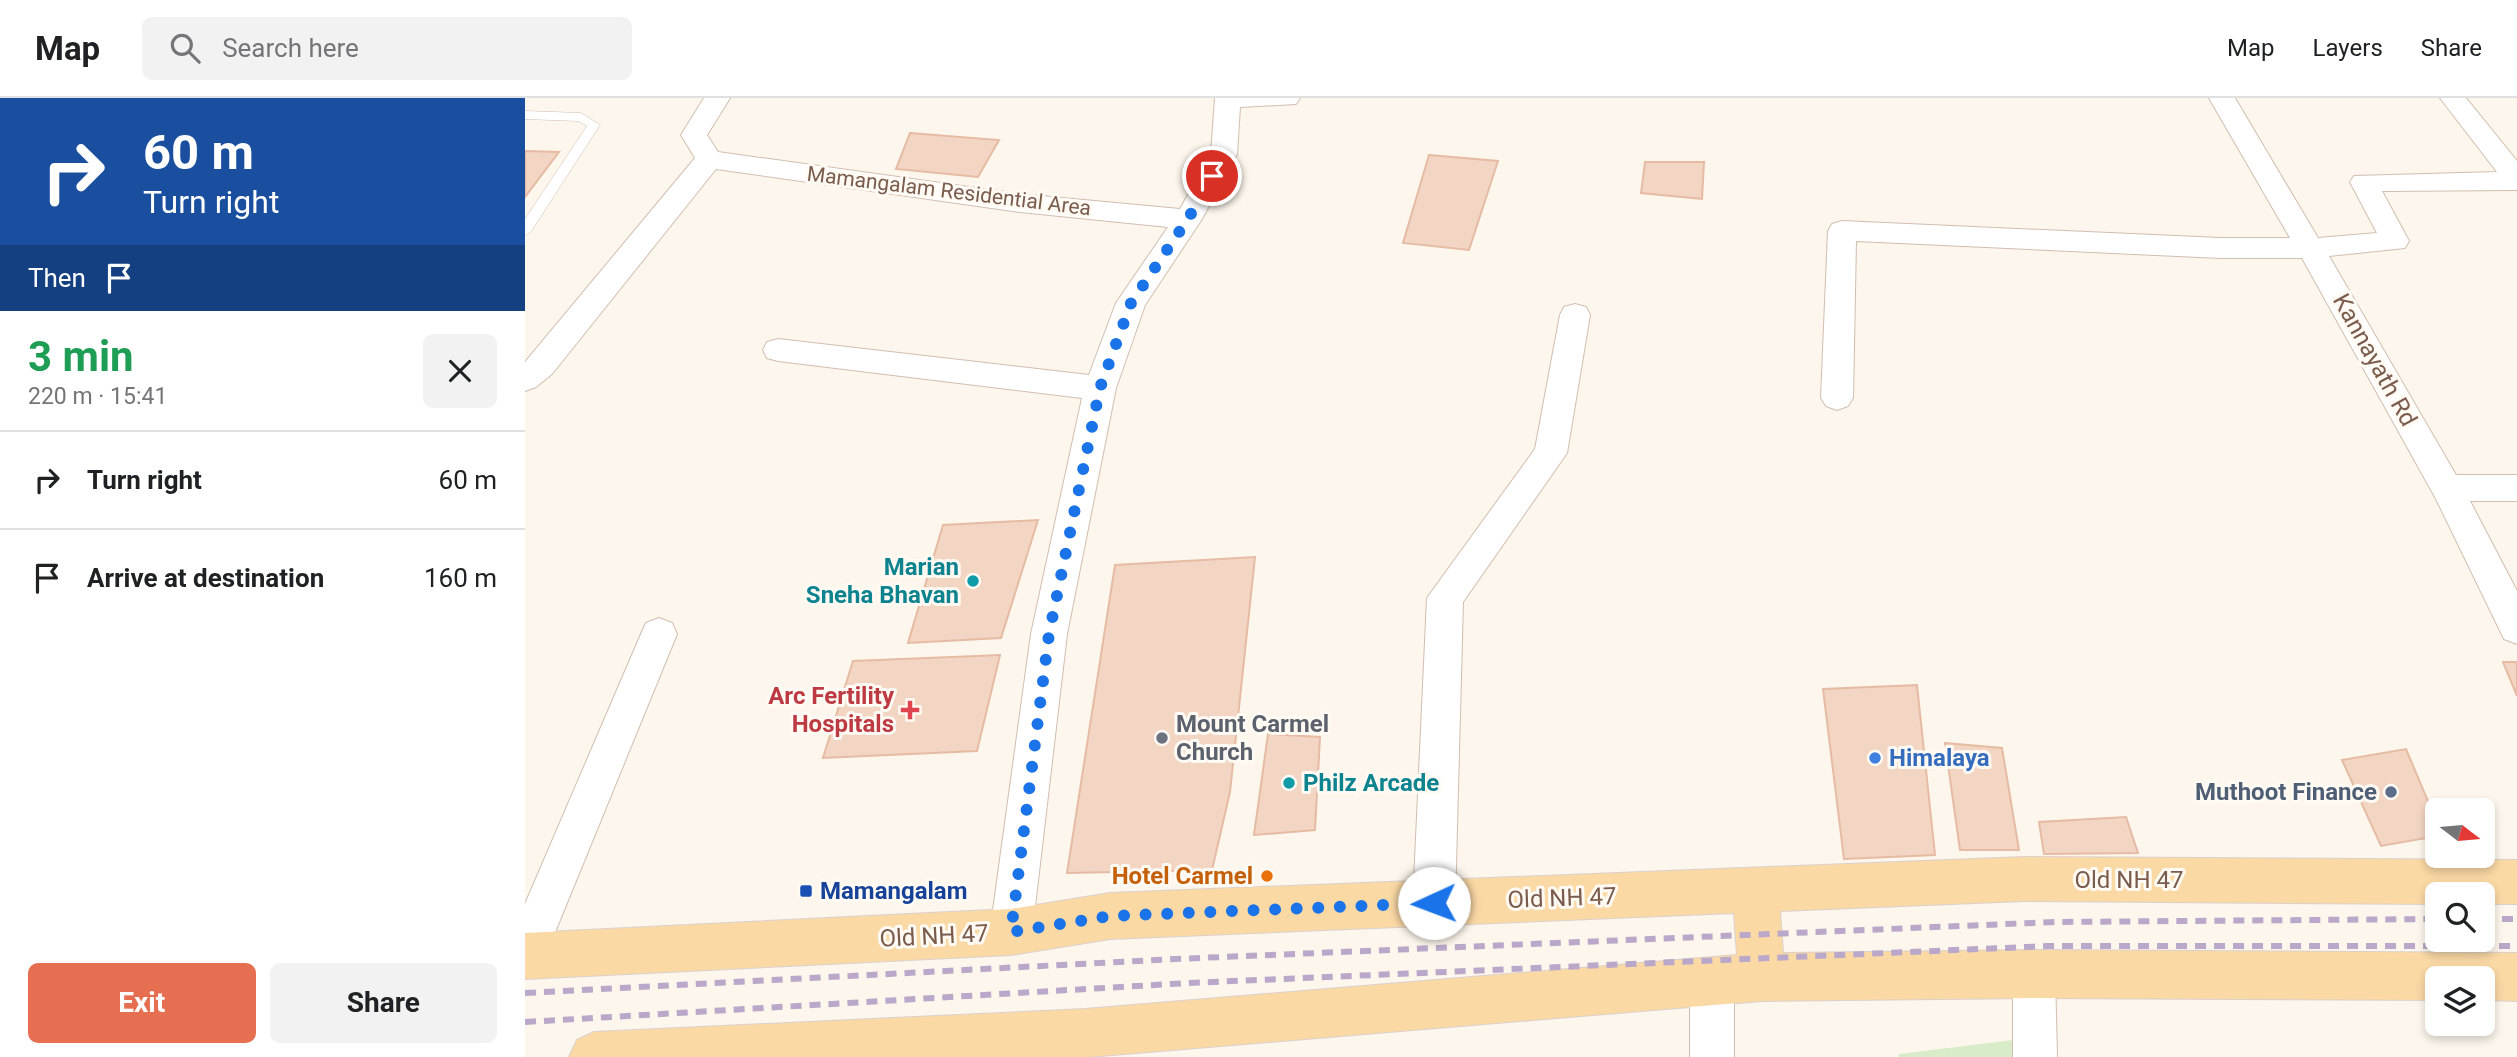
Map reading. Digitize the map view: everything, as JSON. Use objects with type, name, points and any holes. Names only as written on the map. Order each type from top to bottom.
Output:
[{"type":"main road","name":"Old NH 47","points":[[525,955],[1011,932],[1110,916],[2024,879],[2517,883]]},
{"type":"main road","points":[[1755,890],[1762,977]]},
{"type":"main road","points":[[594,1057],[1088,1045],[1762,977],[2034,974],[2517,977]]},
{"type":"street","points":[[525,379],[541,366],[709,159],[694,135],[717,98]]},
{"type":"street","points":[[1011,932],[1049,634],[1100,388],[1131,303],[1188,219],[1224,154],[1228,99],[1287,98]]},
{"type":"street","name":"Kannayath Rd","points":[[2222,98],[2312,248],[2472,532],[2517,628]]},
{"type":"street","points":[[2453,98],[2517,181]]},
{"type":"street","name":"Mamangalam Residential Area","points":[[709,159],[1020,203],[1188,219]]},
{"type":"street","points":[[1837,398],[1842,231],[2220,248],[2312,248],[2396,241],[2364,182],[2517,181]]},
{"type":"street","points":[[1434,903],[1445,598],[1551,453],[1575,314]]},
{"type":"street","points":[[778,350],[1100,388]]},
{"type":"street","points":[[2446,488],[2517,488]]},
{"type":"street","points":[[525,955],[659,635]]},
{"type":"street","points":[[2034,974],[2035,1057]]},
{"type":"street","points":[[1712,981],[1712,1057]]},
{"type":"lane","points":[[525,115],[581,117],[594,125],[525,230]]},
{"type":"green space","points":[[2047,1036],[2054,1057],[1899,1057],[1899,1054]]},
{"type":"building","points":[[910,133],[999,140],[978,177],[896,169]]},
{"type":"building","points":[[525,151],[559,152],[525,197]]},
{"type":"building","points":[[1429,155],[1498,161],[1469,250],[1403,243]]},
{"type":"building","points":[[1645,162],[1704,162],[1702,199],[1641,193]]},
{"type":"building","name":"Marian Sneha Bhavan","points":[[1038,520],[1001,638],[908,643],[943,525]]},
{"type":"building","name":"Mount Carmel Church","points":[[1255,557],[1230,792],[1212,870],[1067,873],[1115,565]]},
{"type":"building","points":[[1000,655],[977,751],[823,758],[853,661]]},
{"type":"building","points":[[2503,662],[2517,662],[2517,696]]},
{"type":"building","points":[[1917,685],[1935,855],[1844,859],[1823,689]]},
{"type":"building","name":"Philz Arcade","points":[[1268,734],[1320,737],[1315,830],[1254,835]]},
{"type":"building","points":[[1945,743],[2002,748],[2019,850],[1960,850]]},
{"type":"building","name":"Muthoot Finance","points":[[2406,749],[2427,798],[2425,838],[2381,846],[2342,760]]},
{"type":"building","points":[[2126,817],[2138,853],[2044,854],[2039,822]]},
{"type":"railway","points":[[525,993],[1175,959],[2055,922],[2425,919]]},
{"type":"railway","points":[[2495,919],[2517,919]]},
{"type":"railway","points":[[525,1022],[1188,983],[2049,946],[2517,946]]},
{"type":"place","name":"Marian Sneha Bhavan","points":[[973,581]]},
{"type":"place","name":"Arc Fertility Hospitals","points":[[910,710]]},
{"type":"place","name":"Mount Carmel Church","points":[[1162,738]]},
{"type":"place","name":"Himalaya","points":[[1875,758]]},
{"type":"place","name":"Philz Arcade","points":[[1289,783]]},
{"type":"place","name":"Muthoot Finance","points":[[2391,792]]},
{"type":"place","name":"Hotel Carmel","points":[[1267,876]]},
{"type":"place","name":"Mamangalam","points":[[806,891]]},
{"type":"route","points":[[1212,176],[1188,219],[1131,303],[1100,388],[1049,634],[1011,932],[1110,916],[1434,903]]}]
